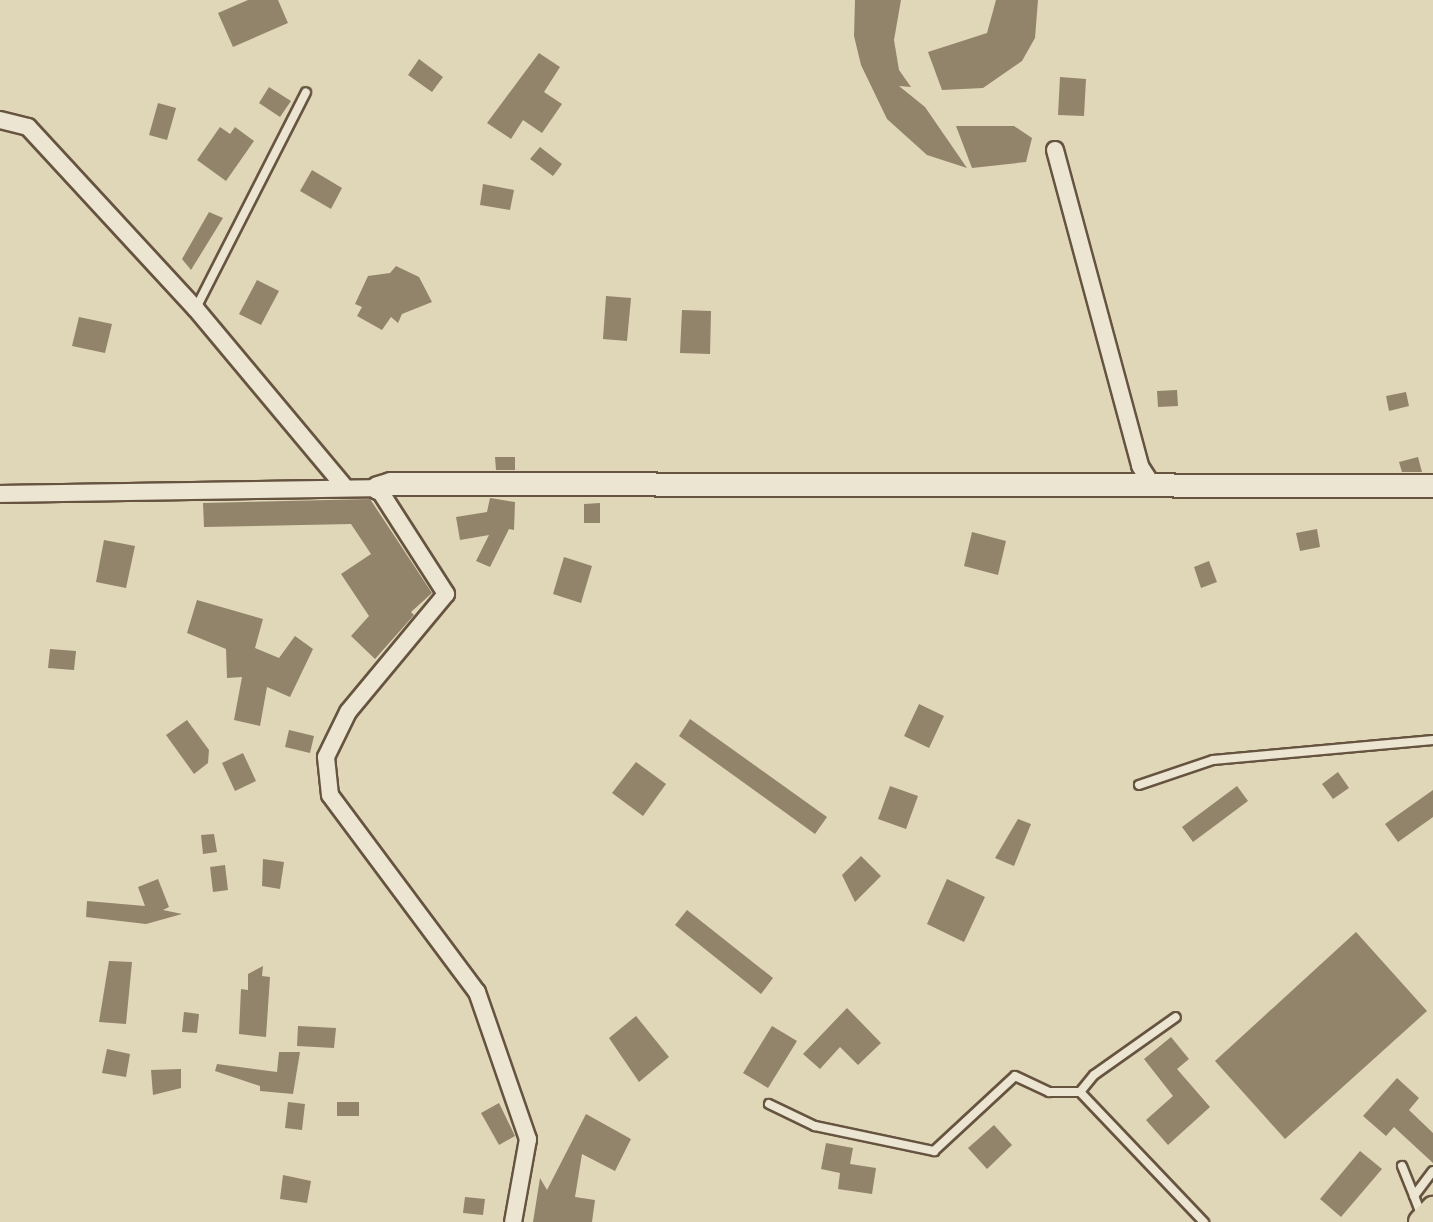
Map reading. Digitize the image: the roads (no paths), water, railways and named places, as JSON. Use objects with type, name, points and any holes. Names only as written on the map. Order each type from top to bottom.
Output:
[{"type":"street","points":[[0,120],[28,127],[196,309],[343,485]]},
{"type":"street","points":[[1055,150],[1140,466],[1151,483]]},
{"type":"street","points":[[0,494],[343,485],[378,488],[391,484],[1151,483],[1433,486]]},
{"type":"street","points":[[378,488],[446,594],[348,712],[326,757],[330,795],[477,992],[528,1139],[513,1222]]},
{"type":"lane","points":[[196,309],[306,92]]},
{"type":"lane","points":[[1139,785],[1213,760],[1433,740]]},
{"type":"lane","points":[[1080,1092],[1094,1075],[1176,1017]]},
{"type":"lane","points":[[769,1104],[815,1126],[934,1151],[1015,1076],[1049,1092],[1080,1092],[1201,1221]]},
{"type":"lane","points":[[1402,1166],[1423,1212]]},
{"type":"lane","points":[[1423,1212],[1433,1171]]}]
